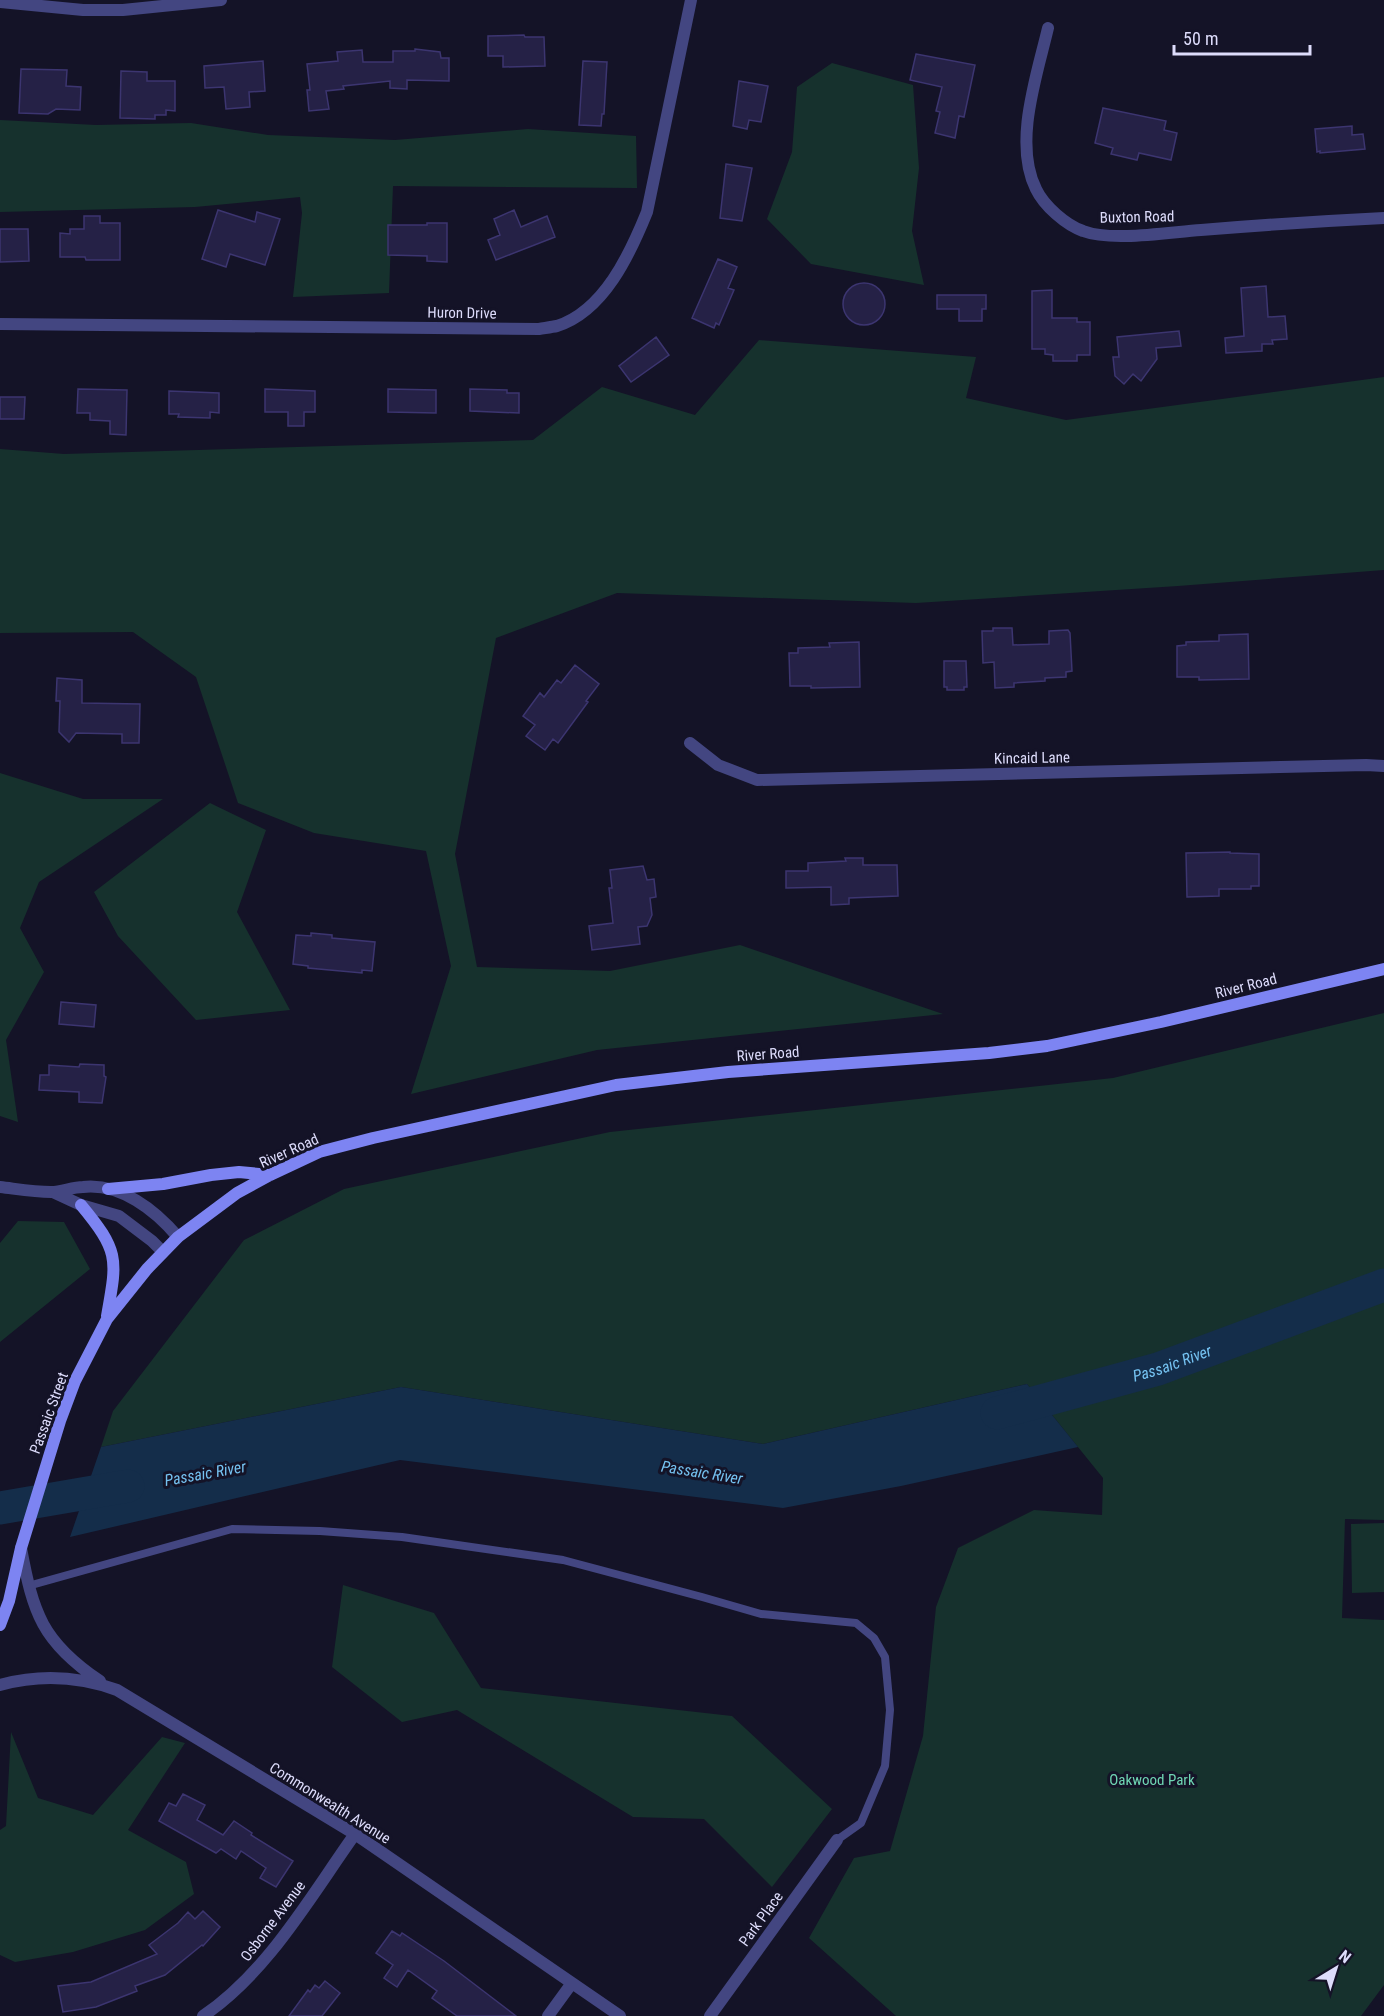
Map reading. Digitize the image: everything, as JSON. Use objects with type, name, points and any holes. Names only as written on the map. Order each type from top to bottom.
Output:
[{"type":"main road","name":"River Road","points":[[178,1237],[237,1193],[270,1175],[319,1152],[373,1138],[616,1085],[728,1072],[989,1053],[1047,1046],[1161,1022],[1384,969]]},
{"type":"main road","points":[[108,1189],[163,1184],[239,1172],[270,1175]]},
{"type":"main road","points":[[81,1205],[98,1225],[112,1248],[115,1269],[107,1319]]},
{"type":"main road","name":"Passaic Street","points":[[0,1625],[9,1601],[21,1548],[49,1454],[75,1381],[107,1319],[147,1269],[178,1237]]},
{"type":"street","points":[[0,2],[83,10],[123,10],[221,0]]},
{"type":"street","name":"Huron Drive","points":[[0,324],[539,329],[557,326],[576,317],[594,303],[610,282],[636,238],[647,212],[691,0]]},
{"type":"street","name":"Buxton Road","points":[[1048,28],[1028,123],[1026,145],[1028,164],[1036,190],[1048,205],[1068,223],[1082,231],[1098,234],[1148,234],[1384,218]]},
{"type":"street","name":"Kincaid Lane","points":[[690,743],[718,765],[757,780],[1384,766]]},
{"type":"street","points":[[0,1187],[52,1192],[84,1186],[108,1189],[123,1194],[152,1210],[178,1237]]},
{"type":"street","points":[[52,1192],[81,1205],[119,1216],[137,1228],[163,1252]]},
{"type":"street","points":[[21,1548],[34,1607],[46,1630],[57,1645],[84,1670],[117,1690]]},
{"type":"street","name":"Commonwealth Avenue","points":[[0,1686],[31,1678],[66,1677],[117,1690],[355,1834],[620,2016]]},
{"type":"street","name":"Osborne Avenue","points":[[203,2016],[243,1984],[270,1953],[355,1834]]},
{"type":"street","name":"Park Place","points":[[710,2016],[837,1840]]},
{"type":"street","points":[[548,2016],[572,1983]]},
{"type":"lane","points":[[28,1586],[232,1529],[320,1531],[402,1537],[563,1560],[702,1596],[761,1614],[856,1623],[874,1638],[885,1657],[890,1710],[885,1766],[861,1823],[837,1840]]},
{"type":"green space","points":[[832,63],[913,85],[919,168],[912,231],[924,285],[811,264],[767,219],[792,152],[797,87]]},
{"type":"green space","points":[[0,120],[96,125],[191,123],[268,135],[395,140],[528,129],[636,136],[637,188],[393,186],[389,293],[293,297],[302,213],[300,197],[195,207],[0,212]]},
{"type":"green space","points":[[759,340],[976,357],[966,398],[1066,420],[1384,377],[1384,570],[916,603],[617,593],[496,638],[455,854],[477,967],[610,971],[740,945],[943,1014],[597,1050],[411,1094],[451,966],[426,851],[314,833],[238,803],[196,677],[133,632],[0,633],[0,449],[64,454],[533,440],[602,387],[695,415]]},
{"type":"green space","points":[[0,773],[83,799],[163,799],[39,882],[20,928],[44,972],[6,1040],[18,1122],[0,1116]]},
{"type":"green space","points":[[210,803],[266,830],[237,912],[290,1010],[196,1020],[118,936],[94,892]]},
{"type":"green space","name":"Oakwood Park","points":[[1384,1013],[1384,1520],[1345,1519],[1342,1618],[1384,1620],[1384,1985],[1361,2016],[896,2016],[809,1938],[854,1858],[890,1851],[923,1736],[936,1607],[958,1548],[1034,1510],[1102,1515],[1103,1478],[1027,1384],[763,1444],[401,1387],[101,1447],[113,1411],[244,1240],[344,1189],[610,1132],[1113,1078]]},
{"type":"green space","points":[[18,1221],[64,1222],[90,1269],[0,1342],[0,1243]]},
{"type":"green space","points":[[1384,1523],[1384,1592],[1352,1593],[1351,1524]]},
{"type":"green space","points":[[343,1585],[434,1613],[481,1688],[732,1716],[832,1809],[772,1887],[704,1819],[633,1817],[457,1710],[402,1722],[332,1667]]},
{"type":"green space","points":[[11,1732],[38,1798],[93,1815],[162,1737],[185,1743],[128,1830],[186,1862],[194,1894],[145,1930],[73,1952],[15,1962],[0,1955],[0,1830],[6,1826]]},
{"type":"water","points":[[1027,1384],[1078,1447],[901,1486],[783,1508],[400,1460],[70,1537],[101,1447],[401,1387],[763,1444]]},
{"type":"building","points":[[524,35],[525,37],[544,37],[545,66],[503,67],[503,56],[488,56],[488,36]]},
{"type":"building","points":[[415,49],[440,52],[441,58],[449,58],[449,81],[407,80],[407,89],[390,88],[390,81],[343,86],[344,89],[326,91],[329,109],[309,111],[307,90],[310,90],[307,64],[338,61],[337,52],[362,50],[363,62],[393,62],[393,51],[415,51]]},
{"type":"building","points":[[916,54],[975,65],[964,117],[959,116],[955,138],[935,133],[940,112],[936,111],[942,87],[910,80]]},
{"type":"building","points":[[263,61],[265,91],[249,92],[250,107],[226,109],[224,87],[205,88],[204,66]]},
{"type":"building","points":[[583,61],[607,62],[604,114],[602,114],[601,126],[579,125]]},
{"type":"building","points":[[21,69],[67,70],[66,86],[81,87],[80,110],[56,109],[48,114],[19,113]]},
{"type":"building","points":[[121,71],[147,72],[147,81],[175,81],[175,111],[166,110],[166,115],[155,115],[155,119],[120,118]]},
{"type":"building","points":[[739,81],[768,86],[761,122],[749,120],[747,129],[733,126]]},
{"type":"building","points":[[1103,108],[1166,121],[1164,130],[1177,133],[1171,160],[1139,153],[1137,160],[1111,154],[1113,148],[1095,143]]},
{"type":"building","points":[[1352,126],[1352,135],[1363,134],[1365,149],[1317,152],[1315,129]]},
{"type":"building","points":[[726,164],[752,168],[742,221],[720,218]]},
{"type":"building","points":[[218,210],[255,222],[257,212],[280,219],[265,265],[230,254],[226,267],[202,259]]},
{"type":"building","points":[[514,210],[521,227],[547,216],[555,237],[496,260],[488,240],[500,235],[494,219]]},
{"type":"building","points":[[84,216],[100,216],[100,223],[120,223],[120,260],[60,257],[60,233],[70,234],[70,229],[84,229]]},
{"type":"building","points":[[427,223],[447,223],[447,262],[427,261],[427,256],[388,255],[388,225],[427,225]]},
{"type":"building","points":[[0,229],[28,229],[29,261],[0,262]]},
{"type":"building","points":[[718,259],[737,267],[728,288],[734,290],[719,325],[716,323],[714,328],[692,318]]},
{"type":"building","points":[[864,283],[872,284],[879,289],[884,296],[884,312],[879,319],[872,324],[864,325],[856,324],[849,319],[844,312],[843,304],[844,296],[849,289],[856,284]]},
{"type":"building","points":[[1266,286],[1268,317],[1285,316],[1287,339],[1272,340],[1273,344],[1262,344],[1262,351],[1226,353],[1225,338],[1244,336],[1241,288]]},
{"type":"building","points":[[1052,290],[1052,318],[1077,318],[1077,322],[1090,322],[1090,355],[1077,355],[1077,361],[1053,361],[1053,355],[1045,354],[1045,349],[1032,349],[1032,291]]},
{"type":"building","points":[[937,295],[986,295],[986,309],[982,309],[982,321],[959,321],[959,309],[937,309]]},
{"type":"building","points":[[1179,331],[1181,346],[1156,348],[1157,359],[1141,381],[1133,374],[1124,384],[1115,376],[1113,357],[1119,357],[1117,337]]},
{"type":"building","points":[[656,337],[669,355],[631,382],[619,366]]},
{"type":"building","points":[[78,389],[127,390],[126,435],[110,434],[110,421],[90,420],[90,413],[77,413]]},
{"type":"building","points":[[265,389],[315,391],[315,412],[304,412],[304,426],[288,426],[288,412],[265,412]]},
{"type":"building","points":[[388,389],[436,390],[436,413],[388,412]]},
{"type":"building","points":[[470,389],[507,390],[507,393],[519,393],[519,413],[470,411]]},
{"type":"building","points":[[169,391],[219,393],[219,413],[210,412],[210,418],[178,417],[179,414],[169,414]]},
{"type":"building","points":[[0,397],[25,397],[24,419],[0,419]]},
{"type":"building","points":[[993,628],[1012,628],[1013,645],[1049,644],[1049,631],[1068,630],[1072,671],[1066,672],[1066,677],[1045,678],[1045,681],[1014,683],[1014,687],[995,688],[994,662],[983,663],[982,631],[993,631]]},
{"type":"building","points":[[1248,634],[1249,679],[1199,680],[1199,677],[1177,677],[1177,646],[1186,645],[1186,642],[1219,641],[1219,635]]},
{"type":"building","points":[[859,642],[860,687],[790,686],[789,653],[798,653],[798,648],[830,647],[829,643]]},
{"type":"building","points":[[944,661],[966,661],[967,687],[964,687],[964,690],[947,690],[947,687],[944,687]]},
{"type":"building","points":[[575,665],[599,684],[558,743],[553,739],[545,750],[526,736],[535,725],[523,716],[540,693],[544,697],[557,680],[561,683]]},
{"type":"building","points":[[57,678],[82,680],[82,703],[140,704],[139,743],[122,743],[122,734],[76,733],[69,742],[59,732],[60,701],[56,701]]},
{"type":"building","points":[[1186,853],[1259,854],[1259,886],[1251,886],[1251,889],[1219,889],[1219,896],[1187,897]]},
{"type":"building","points":[[845,858],[863,858],[863,865],[897,865],[898,896],[849,898],[849,904],[831,905],[831,887],[786,888],[786,871],[808,871],[808,863],[846,861]]},
{"type":"building","points":[[643,866],[647,880],[654,879],[656,897],[650,898],[652,915],[647,926],[638,927],[640,944],[592,950],[589,926],[613,923],[609,888],[612,888],[610,870]]},
{"type":"building","points":[[311,933],[332,935],[332,938],[375,942],[372,971],[362,970],[362,973],[308,968],[308,966],[293,964],[296,935],[311,936]]},
{"type":"building","points":[[61,1002],[96,1005],[94,1027],[59,1024]]},
{"type":"building","points":[[80,1064],[104,1065],[104,1076],[106,1077],[102,1103],[79,1102],[79,1092],[39,1090],[40,1075],[49,1075],[49,1065],[79,1067]]},
{"type":"building","points":[[183,1794],[205,1805],[197,1820],[223,1835],[234,1821],[252,1833],[251,1835],[293,1861],[276,1887],[260,1878],[266,1868],[241,1851],[236,1859],[221,1849],[216,1853],[159,1821],[169,1803],[176,1806]]},
{"type":"building","points":[[203,1911],[220,1927],[203,1946],[165,1975],[135,1986],[137,1991],[96,2007],[63,2012],[58,1986],[91,1982],[157,1954],[149,1945],[178,1923],[188,1912],[195,1919]]},
{"type":"building","points":[[392,1931],[400,1936],[402,1933],[444,1961],[516,2016],[457,2016],[432,1998],[437,1991],[408,1970],[397,1987],[384,1978],[393,1965],[376,1953]]},
{"type":"building","points":[[325,1981],[340,1993],[322,2016],[289,2016],[308,1990],[310,1992],[315,1985],[319,1988]]},
{"type":"waterway","name":"Passaic River","points":[[997,1413],[1158,1369],[1384,1285]]},
{"type":"waterway","name":"Passaic River","points":[[0,1508],[128,1486]]}]
